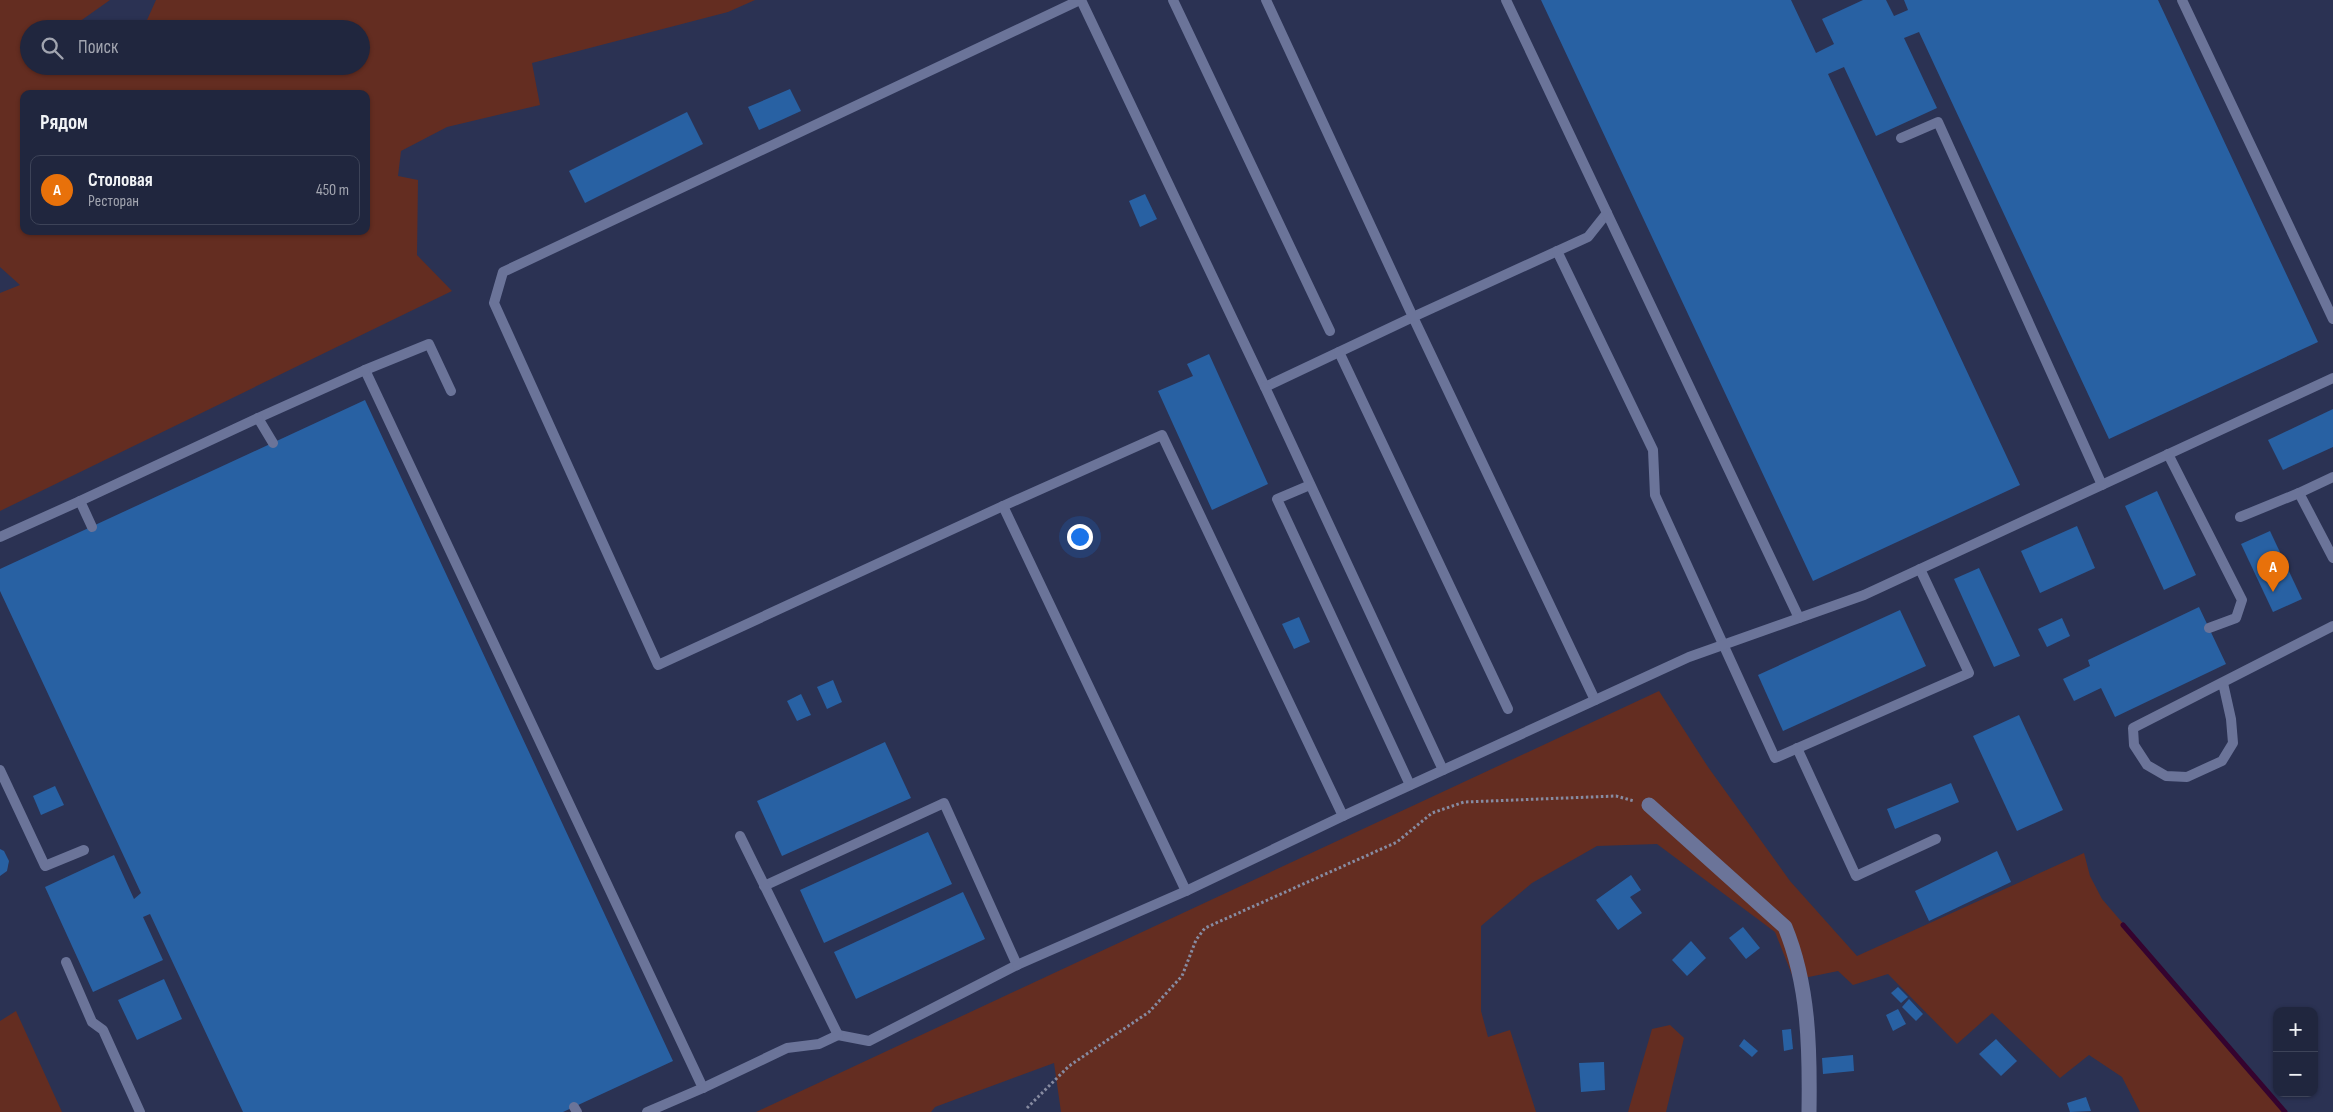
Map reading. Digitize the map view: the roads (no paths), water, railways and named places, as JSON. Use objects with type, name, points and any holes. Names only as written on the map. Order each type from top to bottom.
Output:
[{"type":"street","points":[[1649,805],[1785,927],[1794,947],[1803,985],[1810,1064],[1809,1112]]},
{"type":"lane","points":[[1343,816],[1162,435],[658,665],[494,303],[503,272],[1080,0],[1265,387],[1443,770]]},
{"type":"lane","points":[[1173,0],[1330,331]]},
{"type":"lane","points":[[1266,0],[1413,317],[1595,700]]},
{"type":"lane","points":[[1506,0],[1799,618]]},
{"type":"lane","points":[[2182,0],[2333,319]]},
{"type":"lane","points":[[1900,138],[1938,122],[2102,485]]},
{"type":"lane","points":[[1265,387],[1588,237],[1607,213]]},
{"type":"lane","points":[[1558,251],[1653,450],[1655,495],[1775,758],[1969,673],[1920,569]]},
{"type":"lane","points":[[0,537],[258,418],[365,370],[429,344],[451,391]]},
{"type":"lane","points":[[1339,352],[1508,709]]},
{"type":"lane","points":[[365,370],[703,1088]]},
{"type":"lane","points":[[647,1112],[703,1088],[786,1048],[819,1044],[838,1035],[869,1042],[1017,965],[1186,890],[1689,657],[1864,595],[2333,378]]},
{"type":"lane","points":[[258,418],[273,443]]},
{"type":"lane","points":[[2168,454],[2242,600],[2236,618],[2209,628]]},
{"type":"lane","points":[[2240,517],[2333,477]]},
{"type":"lane","points":[[1310,485],[1277,499],[1410,785]]},
{"type":"lane","points":[[2299,493],[2333,558]]},
{"type":"lane","points":[[80,501],[92,527]]},
{"type":"lane","points":[[1003,506],[1186,890]]},
{"type":"lane","points":[[2223,683],[2231,719],[2232,743],[2222,761],[2187,778],[2166,776],[2147,765],[2134,745],[2133,728],[2333,626]]},
{"type":"lane","points":[[1797,748],[1856,876],[1936,839]]},
{"type":"lane","points":[[0,770],[45,866],[84,850]]},
{"type":"lane","points":[[764,886],[944,803],[1017,965]]},
{"type":"lane","points":[[740,836],[838,1035]]},
{"type":"lane","points":[[66,962],[92,1022],[104,1030],[140,1112]]},
{"type":"waterway","points":[[2123,925],[2285,1112]]},
{"type":"place","name":"Столовая","points":[[2273,592]]}]
